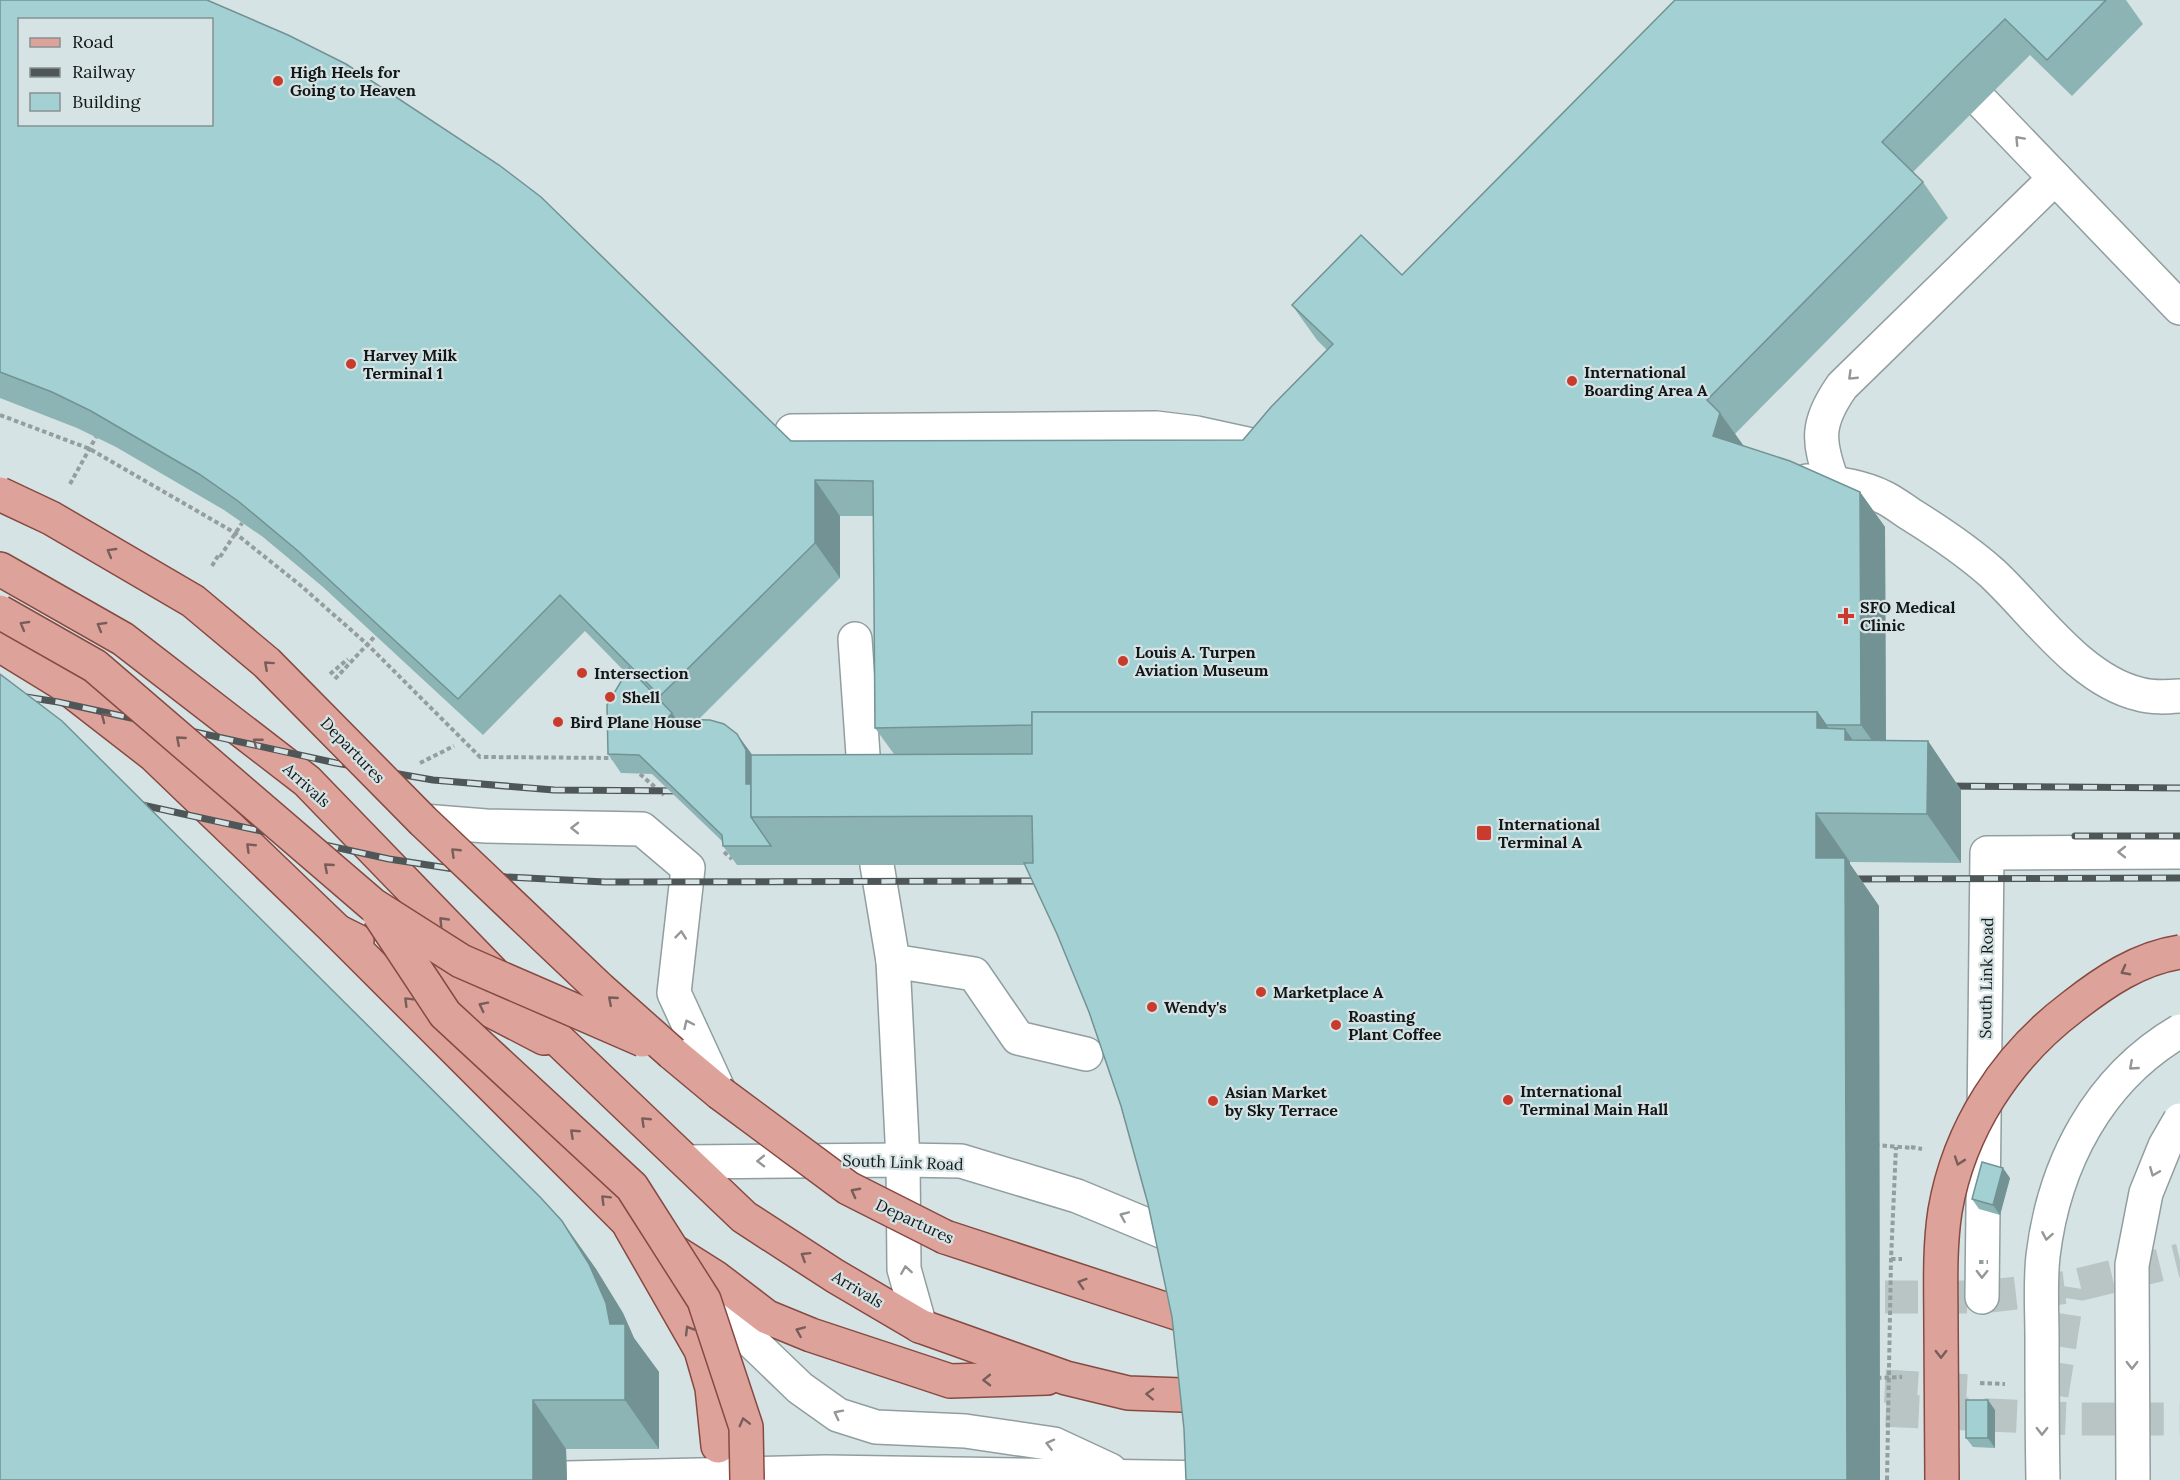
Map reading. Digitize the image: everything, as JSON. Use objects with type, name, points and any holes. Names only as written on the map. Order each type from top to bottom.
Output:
[{"type":"main road","name":"Departures","points":[[0,494],[51,518],[193,601],[267,663],[423,821],[600,989],[720,1093],[848,1188],[945,1238],[1195,1319]]},
{"type":"main road","name":"Arrivals","points":[[0,569],[123,639],[307,781],[572,1052],[744,1217],[835,1276],[920,1326],[1066,1378],[1128,1393],[1209,1396]]},
{"type":"main road","name":"Departures","points":[[0,612],[95,666],[373,905],[461,961],[672,1053]]},
{"type":"main road","name":"Arrivals","points":[[0,645],[60,682],[148,750],[337,931],[572,1052]]},
{"type":"main road","points":[[138,651],[148,750]]},
{"type":"main road","points":[[373,905],[445,1014],[632,1187],[704,1300],[746,1426],[747,1480]]},
{"type":"main road","points":[[337,931],[629,1223],[716,1278],[767,1317],[810,1335],[950,1381],[1066,1378]]},
{"type":"main road","points":[[1942,1480],[1942,1260],[1945,1212],[1962,1151],[1981,1110],[1999,1080],[2024,1049],[2091,992],[2123,972],[2147,960],[2180,952]]},
{"type":"main road","points":[[629,1223],[701,1350],[712,1388],[718,1446]]},
{"type":"street","points":[[1982,102],[2180,308]]},
{"type":"street","points":[[1833,483],[1823,457],[1821,433],[1827,406],[1842,386],[2055,178]]},
{"type":"street","points":[[792,431],[1156,428],[1197,433],[1287,453]]},
{"type":"street","points":[[1789,481],[1833,483],[1882,496],[1947,537],[1992,573],[2072,654],[2114,685],[2139,694],[2180,696]]},
{"type":"street","points":[[855,639],[866,803]]},
{"type":"street","points":[[423,821],[486,826],[642,829],[688,868],[674,993],[720,1093]]},
{"type":"street","name":"South Link Road","points":[[1982,1297],[1987,853],[2180,852]]},
{"type":"street","points":[[877,865],[892,961],[903,1160],[904,1269],[920,1326]]},
{"type":"street","points":[[892,961],[974,974],[1018,1038],[1086,1054]]},
{"type":"street","points":[[2043,1480],[2043,1257],[2059,1184],[2069,1154],[2094,1111],[2125,1073],[2158,1044],[2180,1031]]},
{"type":"street","points":[[2133,1480],[2132,1265],[2146,1193],[2165,1146],[2180,1120]]},
{"type":"street","name":"South Link Road","points":[[687,1162],[961,1161],[1077,1196],[1178,1238]]},
{"type":"street","points":[[629,1223],[800,1388],[838,1415],[876,1427],[965,1431],[1054,1444],[1123,1476]]},
{"type":"street","points":[[826,1472],[853,1444],[876,1427]]},
{"type":"street","points":[[567,1478],[826,1472],[1218,1478]]},
{"type":"path","points":[[0,415],[90,449],[235,533],[300,585],[366,644],[480,757],[621,758]]},
{"type":"path","points":[[51,518],[96,437]]},
{"type":"path","points":[[193,601],[243,523]]},
{"type":"path","points":[[311,706],[376,635]]},
{"type":"path","points":[[1869,1144],[1962,1151]]},
{"type":"path","points":[[1887,1480],[1891,1259],[1896,1147]]},
{"type":"building","points":[[0,0],[207,0],[288,35],[346,64],[499,165],[541,197],[791,441],[1243,440],[1271,407],[1333,344],[1292,305],[1361,235],[1402,275],[1675,0],[2106,0],[2047,60],[2005,19],[1957,66],[1882,142],[1923,182],[1707,400],[1720,413],[1713,436],[1790,461],[1860,492],[1861,725],[1826,725],[1817,712],[1032,712],[1032,725],[875,728],[873,481],[815,480],[815,543],[660,696],[560,595],[458,699],[298,551],[238,501],[199,474],[91,411],[52,392],[0,372]]},
{"type":"building","points":[[629,668],[672,713],[667,719],[710,720],[724,724],[737,734],[746,750],[746,784],[751,784],[751,817],[771,846],[723,846],[722,835],[639,755],[608,754],[607,705]]},
{"type":"building","points":[[0,674],[62,721],[562,1221],[589,1264],[606,1303],[610,1324],[625,1324],[625,1400],[533,1400],[533,1480],[0,1480]]},
{"type":"building","name":"International Terminal Main Hall","points":[[1032,712],[1817,712],[1817,728],[1845,729],[1845,740],[1928,741],[1927,814],[1816,813],[1816,858],[1845,858],[1847,1480],[1186,1480],[1184,1429],[1172,1317],[1148,1204],[1121,1106],[1089,1012],[1057,934],[1024,863],[1033,863],[1032,816],[751,817],[751,755],[1032,754]]},
{"type":"building","points":[[1982,1162],[2003,1168],[1993,1205],[1972,1199]]},
{"type":"building","points":[[1966,1400],[1988,1400],[1988,1438],[1966,1438]]},
{"type":"tunnel","points":[[1836,1297],[1982,1297],[2069,1287],[2180,1260]]},
{"type":"tunnel","points":[[2052,1395],[2069,1287]]},
{"type":"tunnel","points":[[1836,1383],[1970,1391]]},
{"type":"tunnel","points":[[1837,1408],[2077,1419],[2180,1419]]},
{"type":"railway","points":[[0,693],[58,702],[336,763],[433,780],[554,790],[686,791]]},
{"type":"railway","points":[[1943,786],[2180,788]]},
{"type":"railway","points":[[133,803],[389,859],[506,877],[605,882],[1049,881]]},
{"type":"railway","points":[[2075,836],[2180,836]]},
{"type":"railway","points":[[1844,879],[2180,878]]},
{"type":"place","name":"High Heels for Going to Heaven","points":[[278,81]]},
{"type":"place","name":"Harvey Milk Terminal 1","points":[[351,364]]},
{"type":"place","name":"International Boarding Area A","points":[[1572,381]]},
{"type":"place","name":"SFO Medical Clinic","points":[[1846,616]]},
{"type":"place","name":"Louis A. Turpen Aviation Museum","points":[[1123,661]]},
{"type":"place","name":"Intersection","points":[[582,673]]},
{"type":"place","name":"Shell","points":[[610,697]]},
{"type":"place","name":"Bird Plane House","points":[[558,722]]},
{"type":"place","name":"International Terminal A","points":[[1484,833]]},
{"type":"place","name":"Marketplace A","points":[[1261,992]]},
{"type":"place","name":"Wendy's","points":[[1152,1007]]},
{"type":"place","name":"Roasting Plant Coffee","points":[[1336,1025]]},
{"type":"place","name":"International Terminal Main Hall","points":[[1508,1100]]},
{"type":"place","name":"Asian Market by Sky Terrace","points":[[1213,1101]]}]
